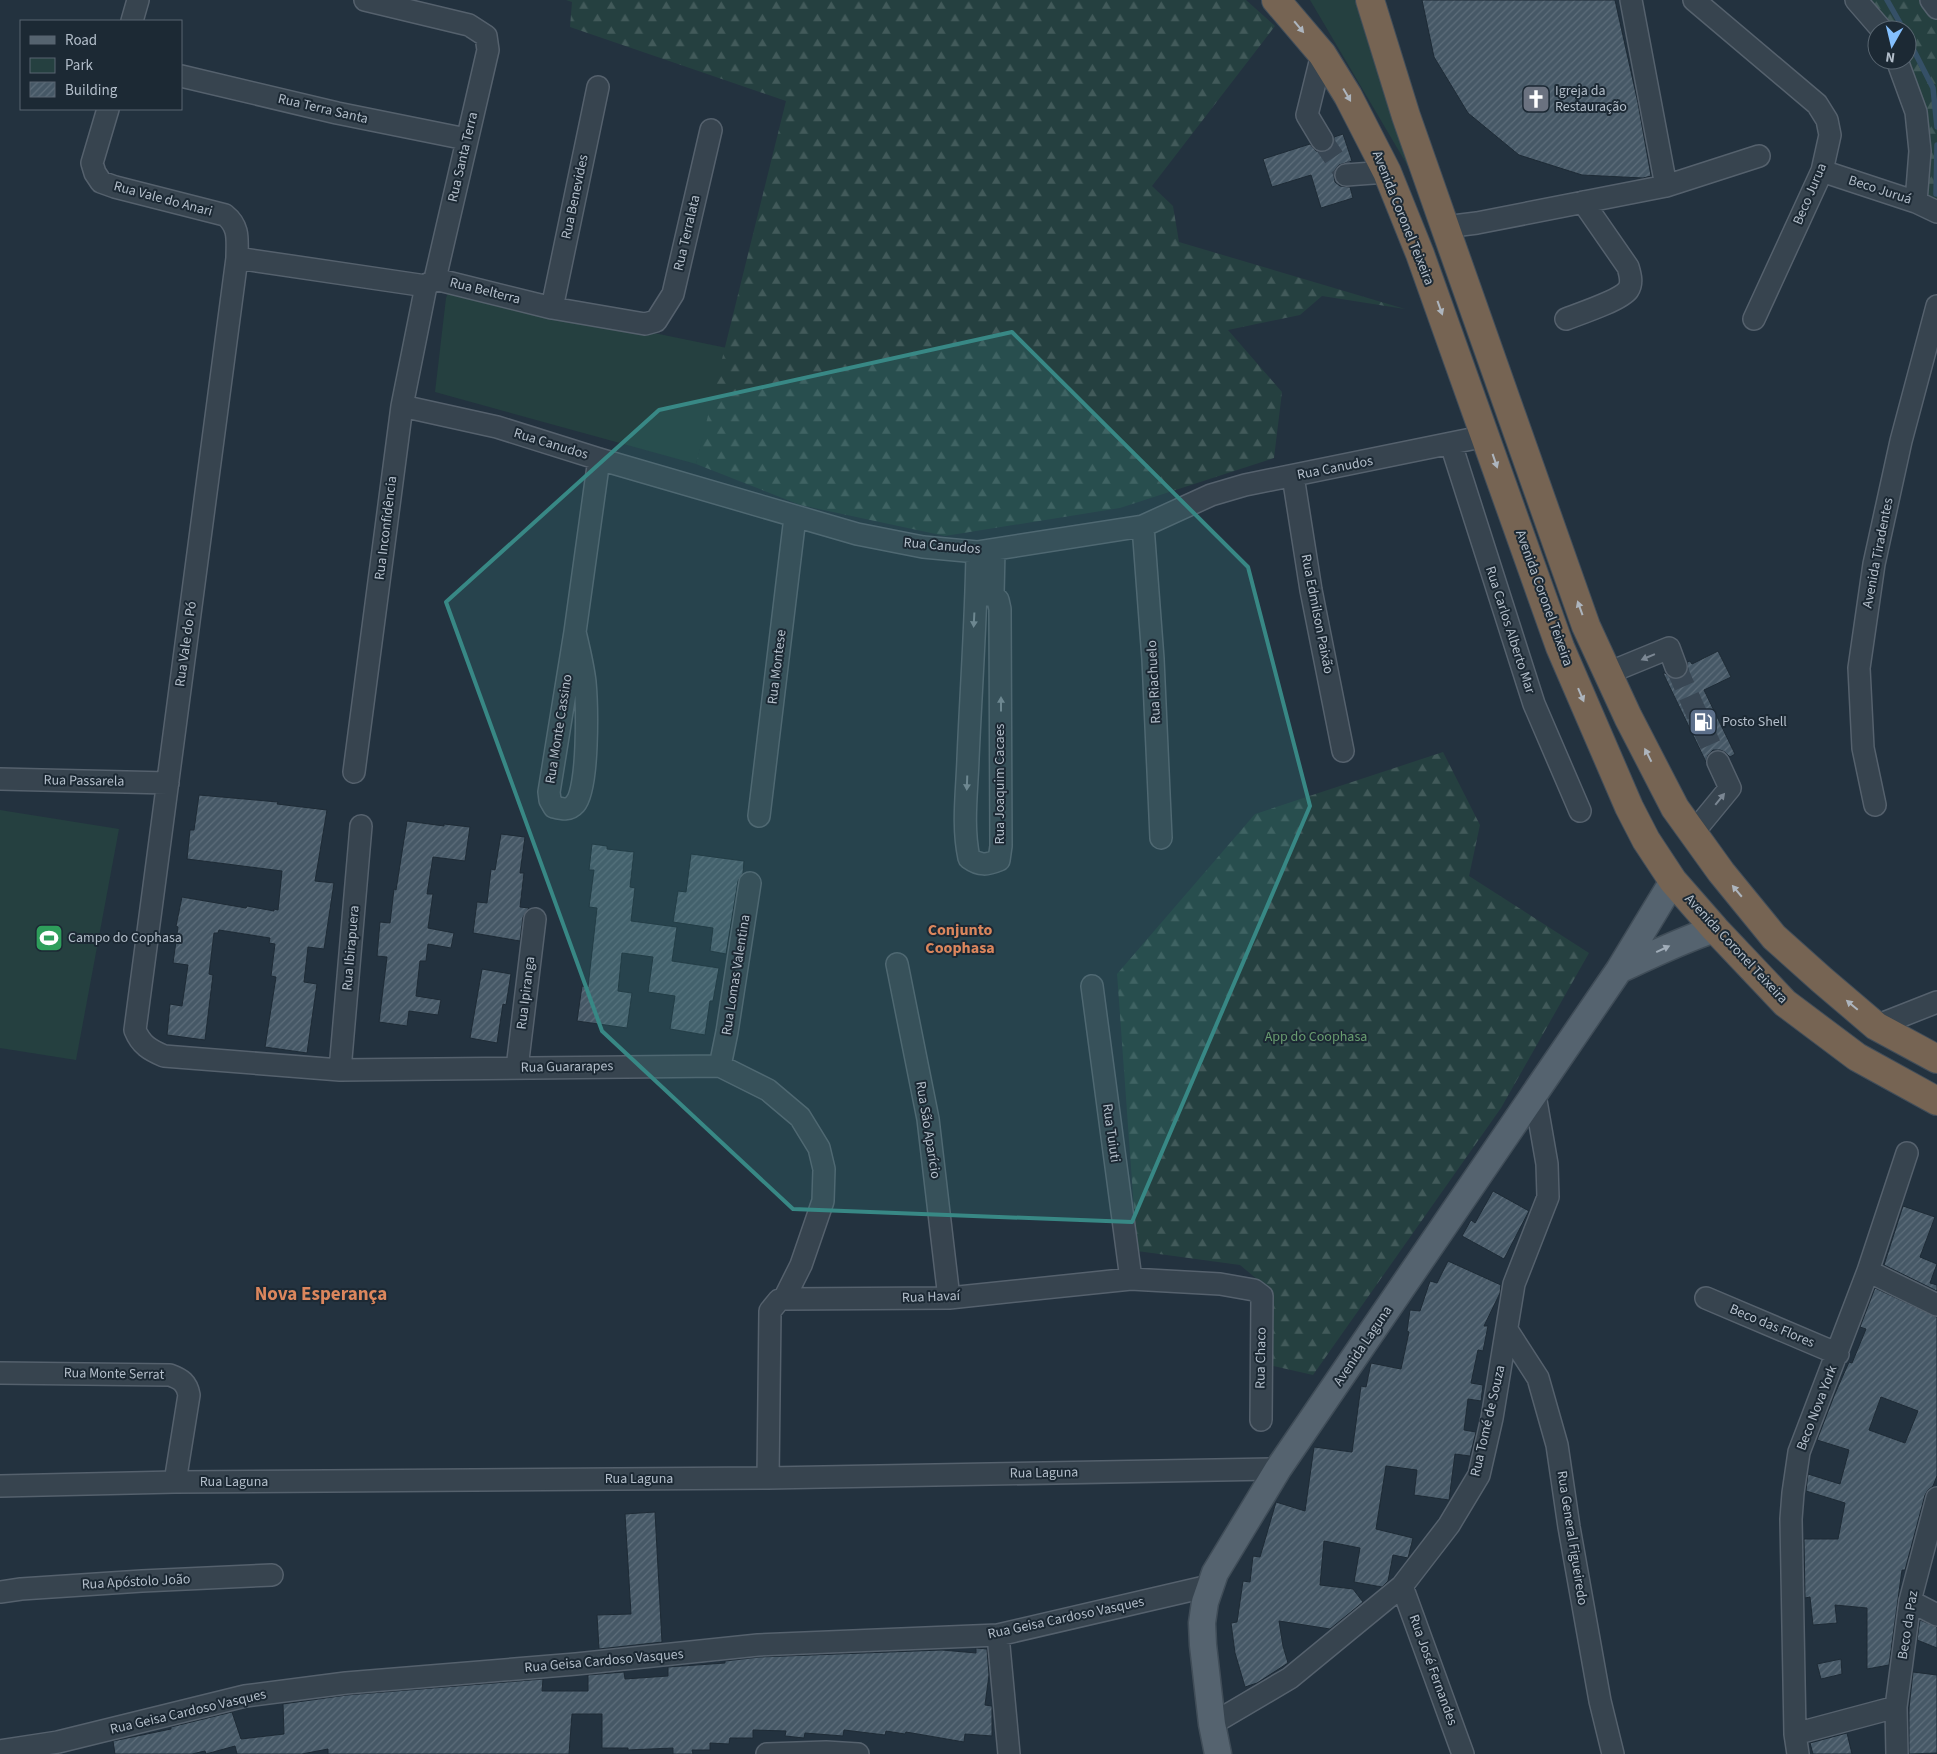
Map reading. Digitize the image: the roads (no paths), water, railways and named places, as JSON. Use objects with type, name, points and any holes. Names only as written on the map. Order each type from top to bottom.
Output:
[{"type":"highway","name":"Avenida Coronel Teixeira","points":[[1276,0],[1322,54],[1348,96],[1387,172],[1420,254],[1560,646],[1646,840],[1673,881],[1786,1003],[1857,1057],[1937,1101]]},
{"type":"highway","points":[[1370,0],[1406,116],[1586,626],[1628,717],[1671,800],[1721,872],[1774,936],[1876,1026],[1937,1059]]},
{"type":"main road","name":"Avenida Laguna","points":[[1218,1754],[1212,1724],[1203,1630],[1205,1602],[1215,1573],[1278,1469],[1619,970],[1673,881]]},
{"type":"main road","points":[[1619,970],[1669,946],[1716,929]]},
{"type":"street","points":[[132,20],[138,0]]},
{"type":"street","name":"Rua Santa Terra","points":[[365,0],[469,24],[486,36],[488,50],[430,283]]},
{"type":"street","points":[[1631,0],[1666,186]]},
{"type":"street","name":"Beco Jurua","points":[[1694,0],[1817,104],[1826,120],[1830,136],[1822,171],[1754,319]]},
{"type":"street","points":[[1856,0],[1873,20]]},
{"type":"street","points":[[1932,0],[1937,8]]},
{"type":"street","points":[[1322,54],[1307,115],[1322,140]]},
{"type":"street","points":[[1901,70],[1916,112],[1920,151],[1916,202]]},
{"type":"street","name":"Rua Terra Santa","points":[[182,76],[337,113],[466,139]]},
{"type":"street","name":"Rua Benevides","points":[[552,308],[598,87]]},
{"type":"street","name":"Rua Vale do Anari","points":[[108,110],[92,163],[95,174],[101,182],[225,215],[234,222],[237,231],[238,258]]},
{"type":"street","name":"Rua Terralata","points":[[645,324],[656,320],[673,294],[711,130]]},
{"type":"street","points":[[1445,228],[1666,186],[1759,156]]},
{"type":"street","name":"Beco Juruá","points":[[1822,171],[1916,202],[1937,212]]},
{"type":"street","points":[[1346,175],[1387,172]]},
{"type":"street","points":[[1566,319],[1620,297],[1629,290],[1631,279],[1628,267],[1583,202]]},
{"type":"street","name":"Rua Belterra","points":[[238,258],[430,283],[552,308],[645,324]]},
{"type":"street","name":"Rua Vale do Pó","points":[[135,1030],[238,258]]},
{"type":"street","name":"Rua Inconfidência","points":[[354,772],[402,406],[430,283]]},
{"type":"street","name":"Avenida Tiradentes","points":[[1875,805],[1863,748],[1859,668],[1874,564],[1901,441],[1937,306]]},
{"type":"street","name":"Rua Canudos","points":[[402,406],[497,427],[599,459],[857,534],[904,543],[986,551],[1143,526],[1211,496],[1245,485],[1486,436]]},
{"type":"street","name":"Rua Carlos Alberto Mar","points":[[1451,444],[1534,704],[1580,811]]},
{"type":"street","name":"Rua Monte Cassino","points":[[575,632],[585,682],[587,736],[583,784],[577,803],[570,808],[562,810],[554,807],[548,792],[575,632],[599,459]]},
{"type":"street","name":"Rua Edmilson Paixão","points":[[1293,476],[1311,590],[1344,751]]},
{"type":"street","name":"Rua Montese","points":[[759,816],[795,517]]},
{"type":"street","name":"Rua Riachuelo","points":[[1143,526],[1153,659],[1161,838]]},
{"type":"street","name":"Rua Joaquim Cacaes","points":[[984,595],[998,600],[1000,609],[1001,846],[999,860],[990,864],[977,864],[969,858],[966,821],[986,551]]},
{"type":"street","points":[[1608,673],[1669,648],[1676,667]]},
{"type":"street","points":[[1693,833],[1730,788],[1718,762]]},
{"type":"street","name":"Rua Passarela","points":[[0,779],[168,783]]},
{"type":"street","name":"Rua Ibirapuera","points":[[340,1070],[360,826]]},
{"type":"street","name":"Rua Lomas Valentina","points":[[720,1066],[750,883]]},
{"type":"street","name":"Rua Ipiranga","points":[[517,1068],[535,919]]},
{"type":"street","name":"Rua São Aparício","points":[[897,964],[928,1118],[949,1298]]},
{"type":"street","name":"Rua Tuiuti","points":[[1092,986],[1131,1280]]},
{"type":"street","points":[[1876,1026],[1937,1002]]},
{"type":"street","name":"Rua Guararapes","points":[[135,1030],[138,1040],[148,1049],[164,1056],[340,1070],[720,1066],[768,1090],[800,1117],[819,1148],[824,1170],[823,1201],[801,1266],[784,1299]]},
{"type":"street","name":"Rua Tomé de Souza","points":[[1212,1724],[1290,1678],[1402,1586],[1450,1526],[1479,1475],[1492,1418],[1514,1284],[1548,1197],[1547,1164],[1535,1095]]},
{"type":"street","name":"Beco Nova York","points":[[1797,1744],[1791,1519],[1799,1452],[1838,1354],[1868,1271],[1907,1153]]},
{"type":"street","points":[[1868,1271],[1937,1305]]},
{"type":"street","name":"Rua Havaí","points":[[784,1299],[949,1298],[1131,1280],[1220,1284],[1254,1290],[1262,1296]]},
{"type":"street","name":"Rua Chaco","points":[[1261,1420],[1262,1296]]},
{"type":"street","name":"Beco das Flores","points":[[1706,1298],[1838,1354]]},
{"type":"street","points":[[768,1478],[770,1311],[779,1300],[784,1299]]},
{"type":"street","name":"Rua General Figueiredo","points":[[1507,1330],[1538,1378],[1557,1445],[1570,1536],[1600,1701],[1613,1754]]},
{"type":"street","name":"Rua Monte Serrat","points":[[0,1373],[170,1374],[180,1378],[187,1386],[189,1395],[176,1482]]},
{"type":"street","name":"Rua Laguna","points":[[0,1486],[176,1482],[768,1478],[1278,1469]]},
{"type":"street","name":"Beco da Paz","points":[[1897,1754],[1896,1708],[1910,1601],[1930,1518],[1937,1498]]},
{"type":"street","name":"Rua Apóstolo João","points":[[0,1592],[142,1581],[272,1575]]},
{"type":"street","name":"Rua Geisa Cardoso Vasques","points":[[0,1752],[67,1740],[245,1696],[346,1683],[576,1664],[758,1645],[998,1635],[1209,1586]]},
{"type":"street","name":"Rua José Fernandes","points":[[1402,1586],[1460,1754]]},
{"type":"street","points":[[1910,1601],[1937,1615]]},
{"type":"street","points":[[998,1635],[1009,1754]]},
{"type":"street","points":[[1797,1744],[1896,1708]]},
{"type":"street","points":[[766,1754],[826,1752],[858,1754]]},
{"type":"waterway","points":[[1887,0],[1898,20]]},
{"type":"waterway","points":[[1917,57],[1933,88],[1937,127]]},
{"type":"waterway","points":[[1936,194],[1937,145]]},
{"type":"tunnel","points":[[1322,140],[1346,175]]},
{"type":"tunnel","points":[[1676,667],[1718,762]]},
{"type":"place","name":"Igreja da Restauração","points":[[1536,99]]},
{"type":"place","name":"Posto Shell","points":[[1703,722]]},
{"type":"place","name":"Campo do Cophasa","points":[[49,938]]},
{"type":"district","name":"Conjunto Coophasa","points":[[960,939]]},
{"type":"district","name":"Nova Esperança","points":[[321,1294]]},
{"type":"park label","name":"App do Coophasa","points":[[1316,1037]]}]
